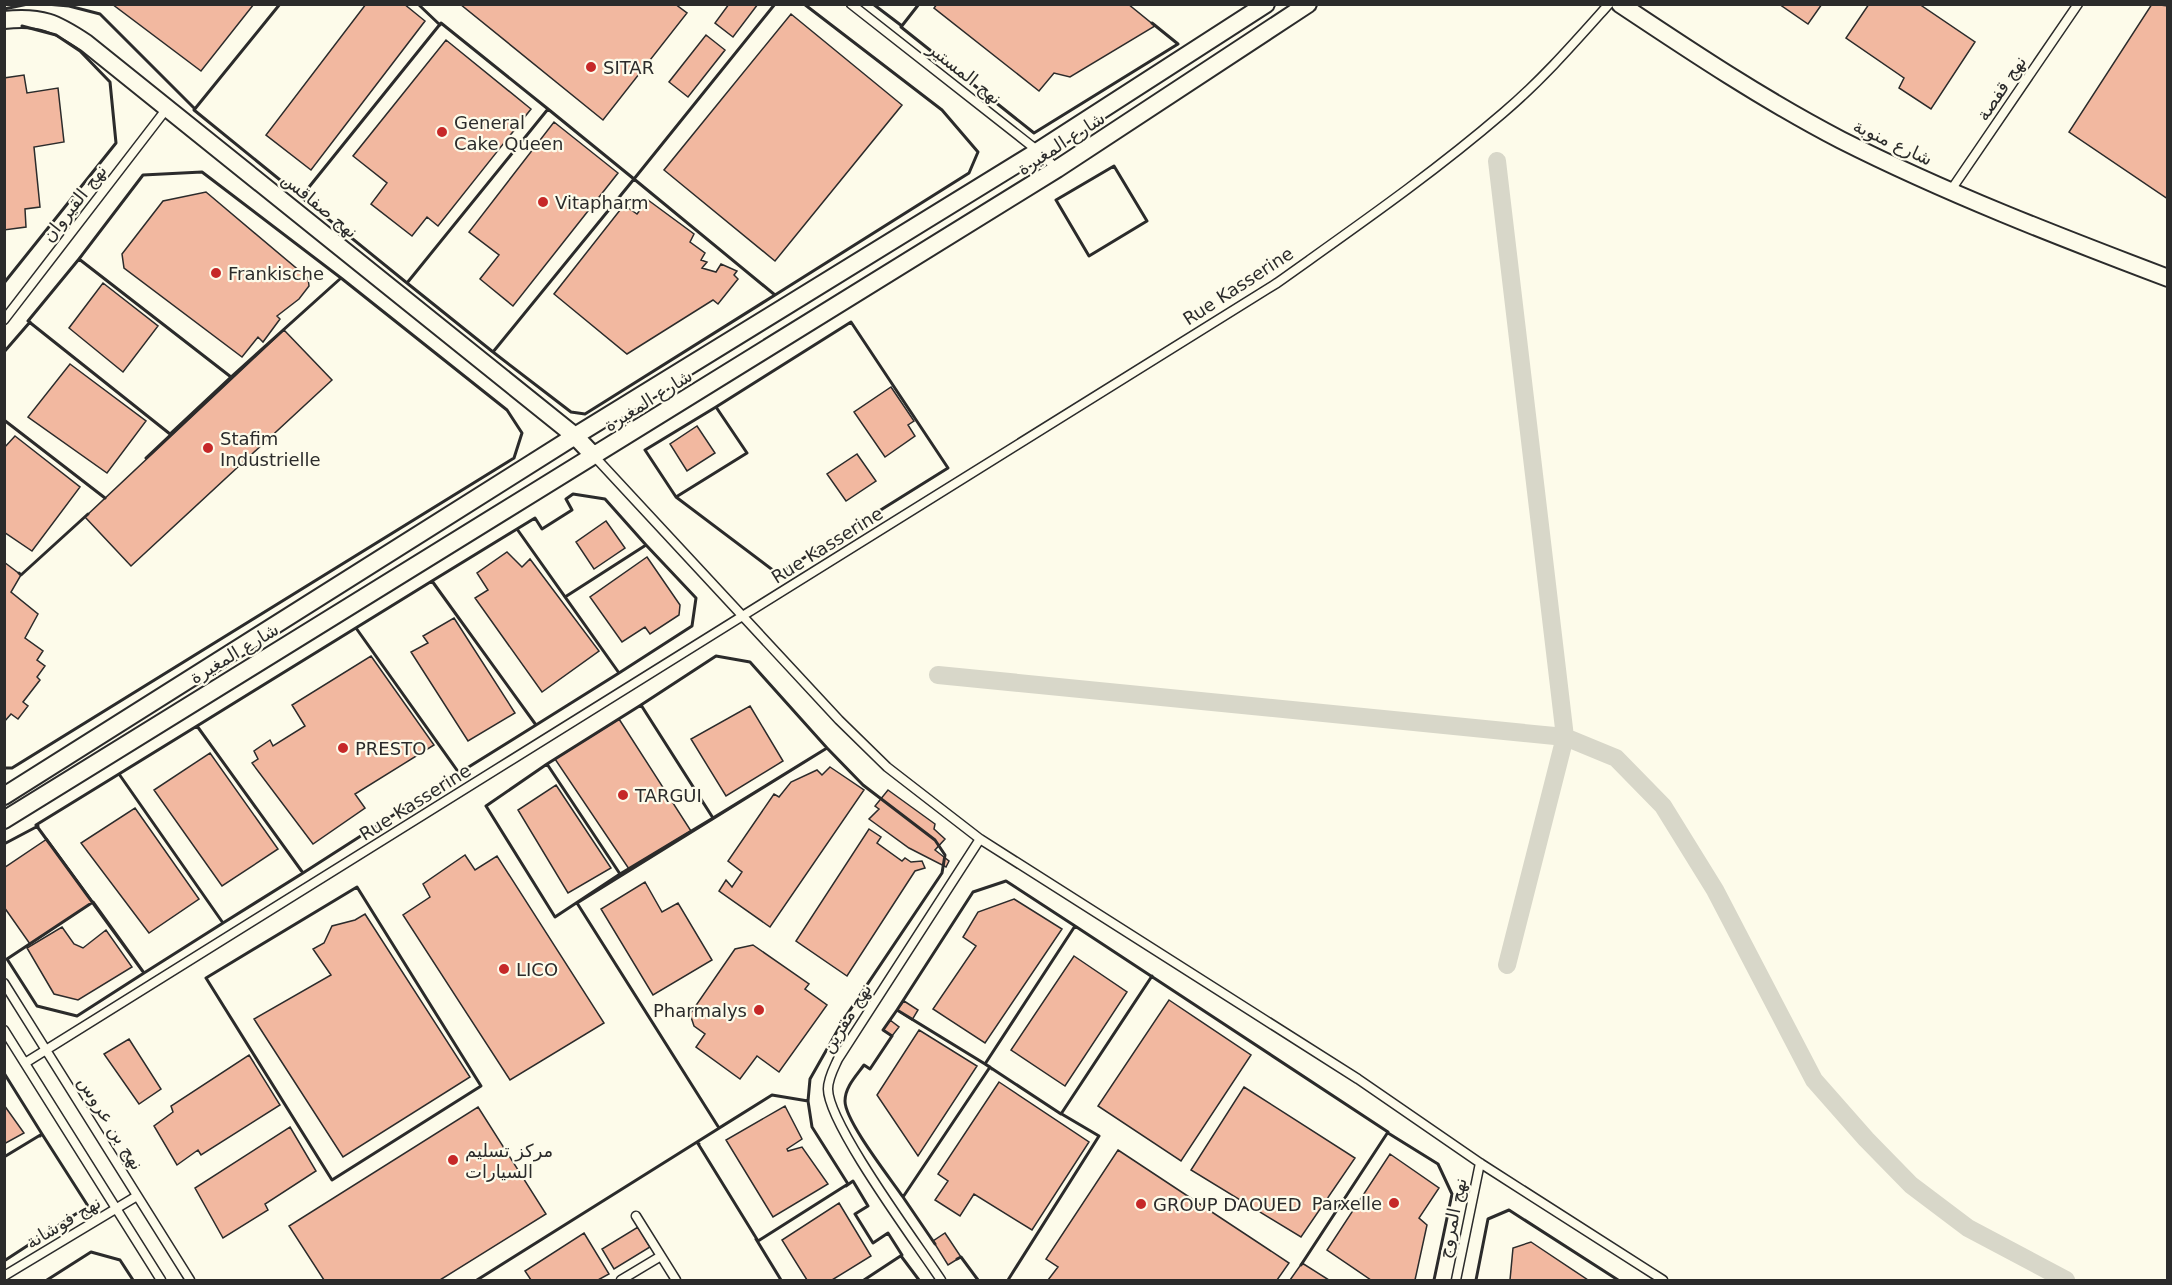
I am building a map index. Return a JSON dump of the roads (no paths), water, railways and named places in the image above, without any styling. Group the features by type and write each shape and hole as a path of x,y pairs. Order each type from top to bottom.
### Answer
{"street":[{"name":"شارع المغيرة","path":"4,796 575,436 1038,151 1266,4"},
{"name":"شارع المغيرة","path":"4,820 1057,169 1308,4"},
{"name":"شارع منوبة","path":"1620,4 1768,100 1841,140 2047,232 2168,278"},
{"name":"نهج صفاقس","path":"4,20 33,18 56,23 169,107 575,436 594,456"}],"lane":[{"name":"نهج المستير","path":"851,4 1038,151 1057,169"},
{"name":"Rue Kasserine","path":"25,1063 1277,283 1392,203 1505,112 1561,57 1609,4"},
{"name":"نهج قفصة","path":"1951,190 2078,4"},
{"name":"نهج القيروان","path":"4,320 169,107"},
{"path":"594,456 745,616 839,720 887,767 980,839 1358,1079 1480,1163 1663,1281"},
{"name":"نهج مقرين","path":"941,1281 841,1129 828,1091 830,1078 838,1059 980,839"},
{"name":"نهج بن عروس","path":"4,983 190,1281"},
{"path":"4,1030 162,1281"},
{"name":"نهج المروج","path":"1456,1281 1480,1163"},
{"name":"نهج فوشانة","path":"4,1276 137,1196"},
{"path":"636,1216 676,1281"},
{"path":"621,1281 661,1256"}],"waterway":[{"path":"1497,161 1565,737 1507,965"},
{"path":"938,675 1565,737 1616,758 1663,806 1715,890 1814,1080 1866,1139 1911,1185 1968,1228 2066,1280"}],"place":[{"name":"SITAR","path":"591,67"},
{"name":"General Cake Queen","path":"442,132"},
{"name":"Vitapharm","path":"543,202"},
{"name":"Frankische","path":"216,273"},
{"name":"Stafim Industrielle","path":"208,448"},
{"name":"PRESTO","path":"343,748"},
{"name":"TARGUI","path":"623,795"},
{"name":"LICO","path":"504,969"},
{"name":"Pharmalys","path":"759,1010"},
{"name":"مركز تسليم السيارات","path":"453,1160"},
{"name":"Parxelle","path":"1394,1203"},
{"name":"GROUP DAOUED","path":"1141,1204"}]}
